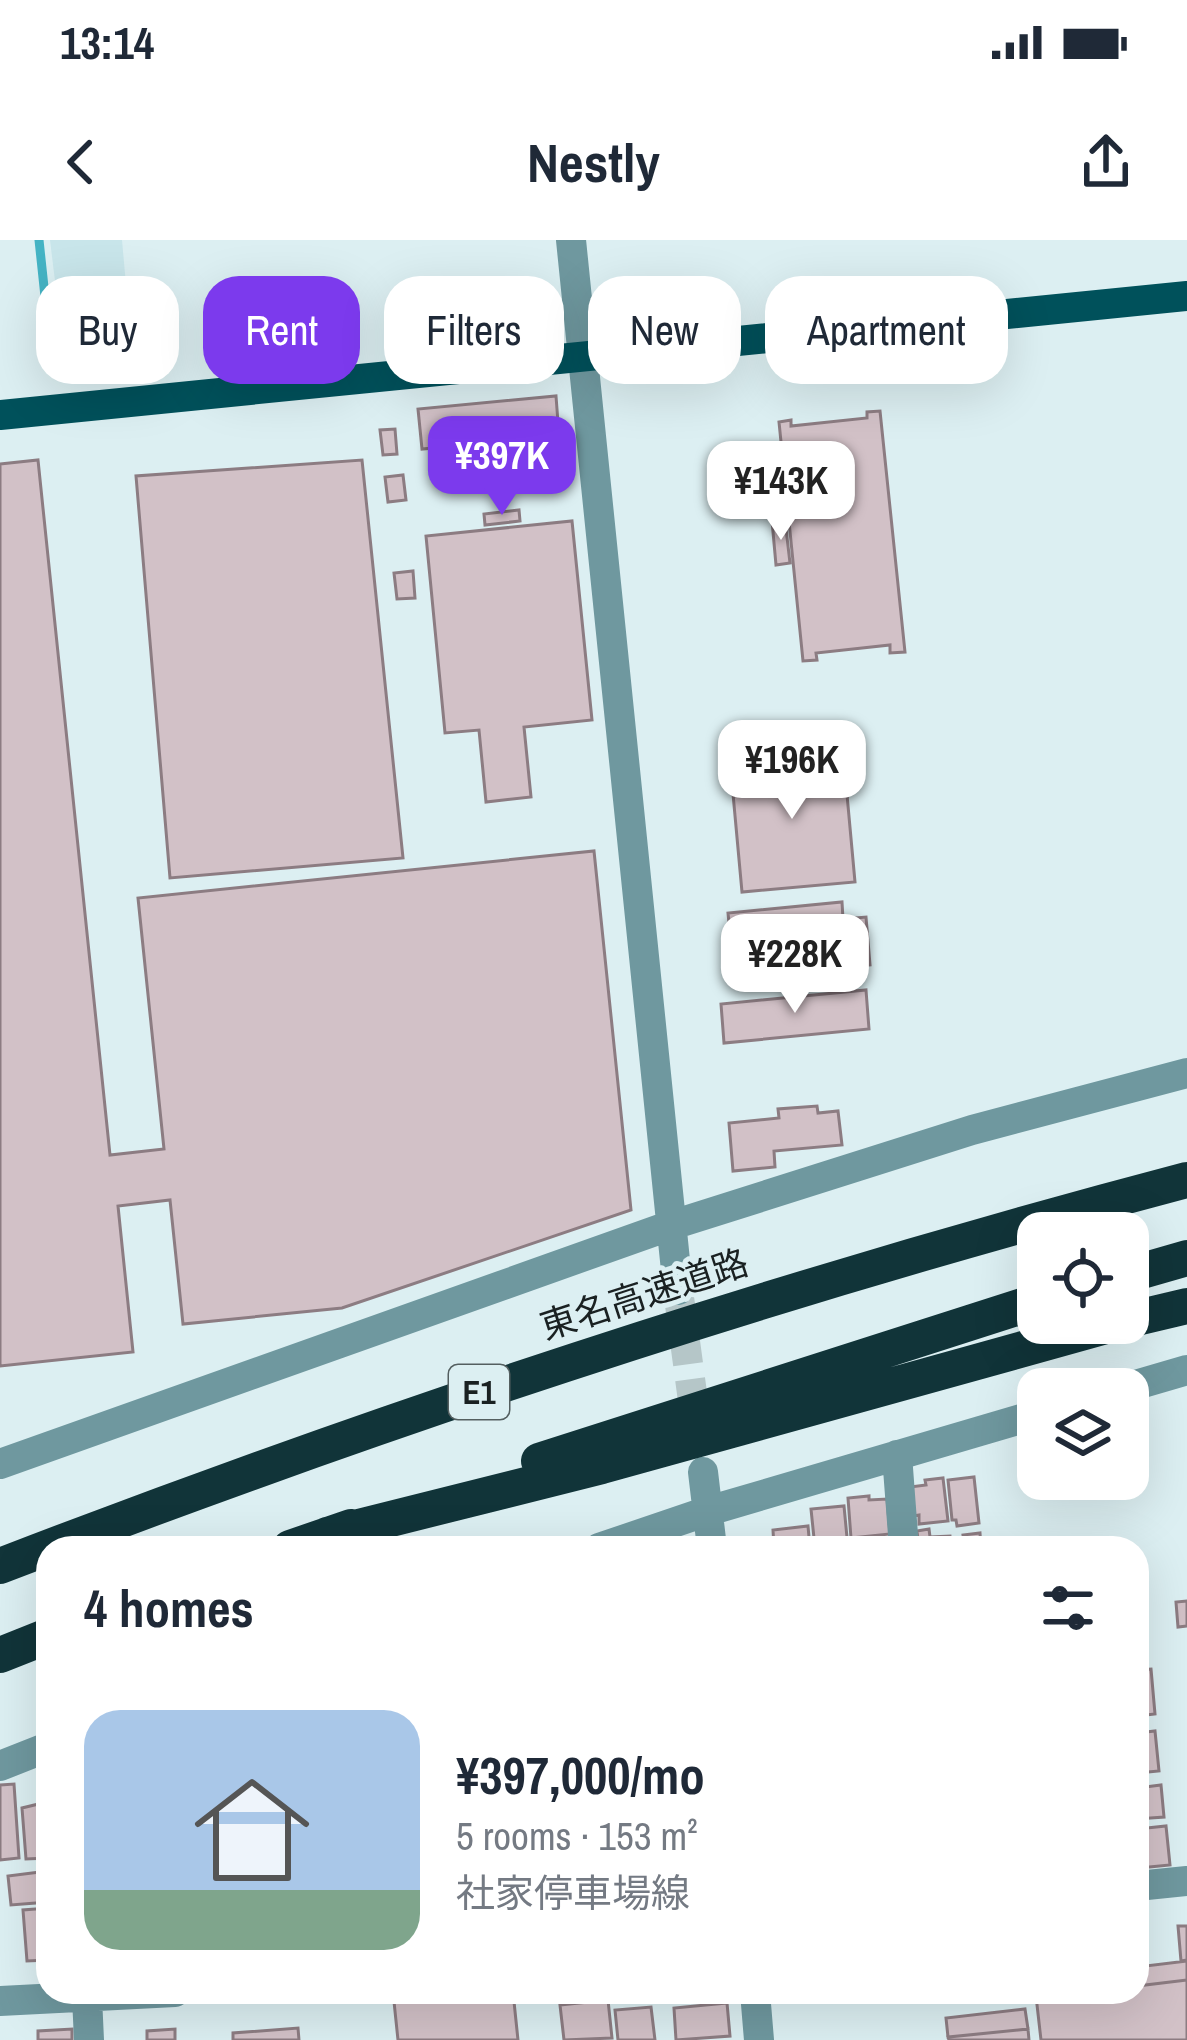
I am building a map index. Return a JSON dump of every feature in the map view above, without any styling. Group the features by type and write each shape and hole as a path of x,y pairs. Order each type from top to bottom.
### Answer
{"highway":[{"path":"964,1238 1187,1162"},
{"name":"東名高速道路","path":"83,1536 490,1388 731,1309 964,1238 1187,1180"},
{"path":"1149,1269 1187,1258"},
{"path":"1149,1315 1187,1306"},
{"name":"E1","path":"323,1536 628,1430 1017,1308"},
{"path":"328,1534 602,1466 1041,1344"},
{"name":"東名高速道路","path":"0,1566 36,1553"},
{"path":"0,1654 36,1640"}],"main road":[{"path":"0,416 1187,296"}],"street":[{"path":"571,240 678,1290"},
{"path":"0,1465 669,1226 972,1130 1187,1073"},
{"path":"1149,1381 1187,1370"},
{"path":"634,1536 1017,1420"},
{"path":"897,1455 903,1536"},
{"path":"703,1472 711,1536"},
{"path":"0,1766 36,1752"},
{"path":"1149,1885 1187,1881"},
{"path":"0,2001 36,1999"},
{"path":"87,2004 89,2040"},
{"path":"756,2004 759,2040"}],"shaded area":[{"path":"50,240 122,240 125,276 54,276"}],"building":[{"path":"556,396 559,436 422,449 418,409"},
{"path":"880,411 905,652 890,653 890,645 816,653 817,660 803,661 779,422 791,420 791,426 867,418 867,412"},
{"path":"395,429 397,454 383,455 380,430"},
{"path":"38,460 110,1155 164,1149 138,898 594,851 631,1210 342,1308 183,1324 170,1200 118,1206 133,1352 0,1366 0,464"},
{"path":"362,460 403,858 170,878 136,476"},
{"path":"403,475 406,500 388,502 385,477"},
{"path":"519,510 520,521 485,525 484,514"},
{"path":"785,520 790,563 776,565 772,521"},
{"path":"572,521 592,720 524,727 531,797 486,802 479,730 445,733 426,536"},
{"path":"413,571 415,598 397,599 394,573"},
{"path":"843,751 855,882 742,892 730,761"},
{"path":"842,902 843,919 866,917 870,965 847,967 849,980 752,989 750,974 734,975 728,913"},
{"path":"866,990 869,1029 724,1043 721,1004"},
{"path":"817,1106 818,1113 838,1111 842,1145 774,1151 775,1167 733,1171 729,1123 779,1118 778,1109"},
{"path":"974,1477 979,1523 957,1526 952,1520 948,1480"},
{"path":"943,1478 948,1521 919,1524 919,1515 913,1516 910,1487"},
{"path":"848,1498 887,1499 890,1534 851,1536"},
{"path":"844,1506 847,1536 814,1536 811,1509"},
{"path":"808,1526 809,1536 773,1536 773,1530"},
{"path":"1187,1601 1187,1626 1178,1627 1176,1602"},
{"path":"1149,1669 1155,1714 1149,1715"},
{"path":"1155,1731 1159,1771 1149,1772 1149,1732"},
{"path":"14,1784 19,1858 0,1860 0,1785"},
{"path":"1161,1785 1164,1817 1149,1818 1149,1786"},
{"path":"36,1805 36,1859 26,1859 22,1808"},
{"path":"1166,1826 1170,1865 1149,1867 1149,1828"},
{"path":"36,1872 36,1903 11,1905 8,1876"},
{"path":"36,1909 36,1961 27,1961 23,1910"},
{"path":"1178,1926 1187,1926 1187,1960 1181,1961"},
{"path":"1187,1961 1187,1980 1149,1985 1149,1966"},
{"path":"1187,1980 1187,2040 1041,2040 1037,2004 1149,2004 1149,1985"},
{"path":"394,2004 514,2004 518,2040 398,2040"},
{"path":"608,2004 612,2038 564,2040 560,2005"},
{"path":"727,2004 730,2036 676,2040 674,2008"},
{"path":"651,2007 655,2040 618,2040 615,2010"},
{"path":"1025,2009 1028,2029 948,2037 946,2018"},
{"path":"298,2028 299,2040 233,2040 233,2033"},
{"path":"72,2029 72,2040 38,2040 38,2031"},
{"path":"175,2029 175,2040 147,2040 147,2031"},
{"path":"1028,2029 1029,2040 948,2037"}],"waterway":[{"path":"39,240 43,276"}],"tunnel":[{"path":"678,1290 697,1430"}]}
